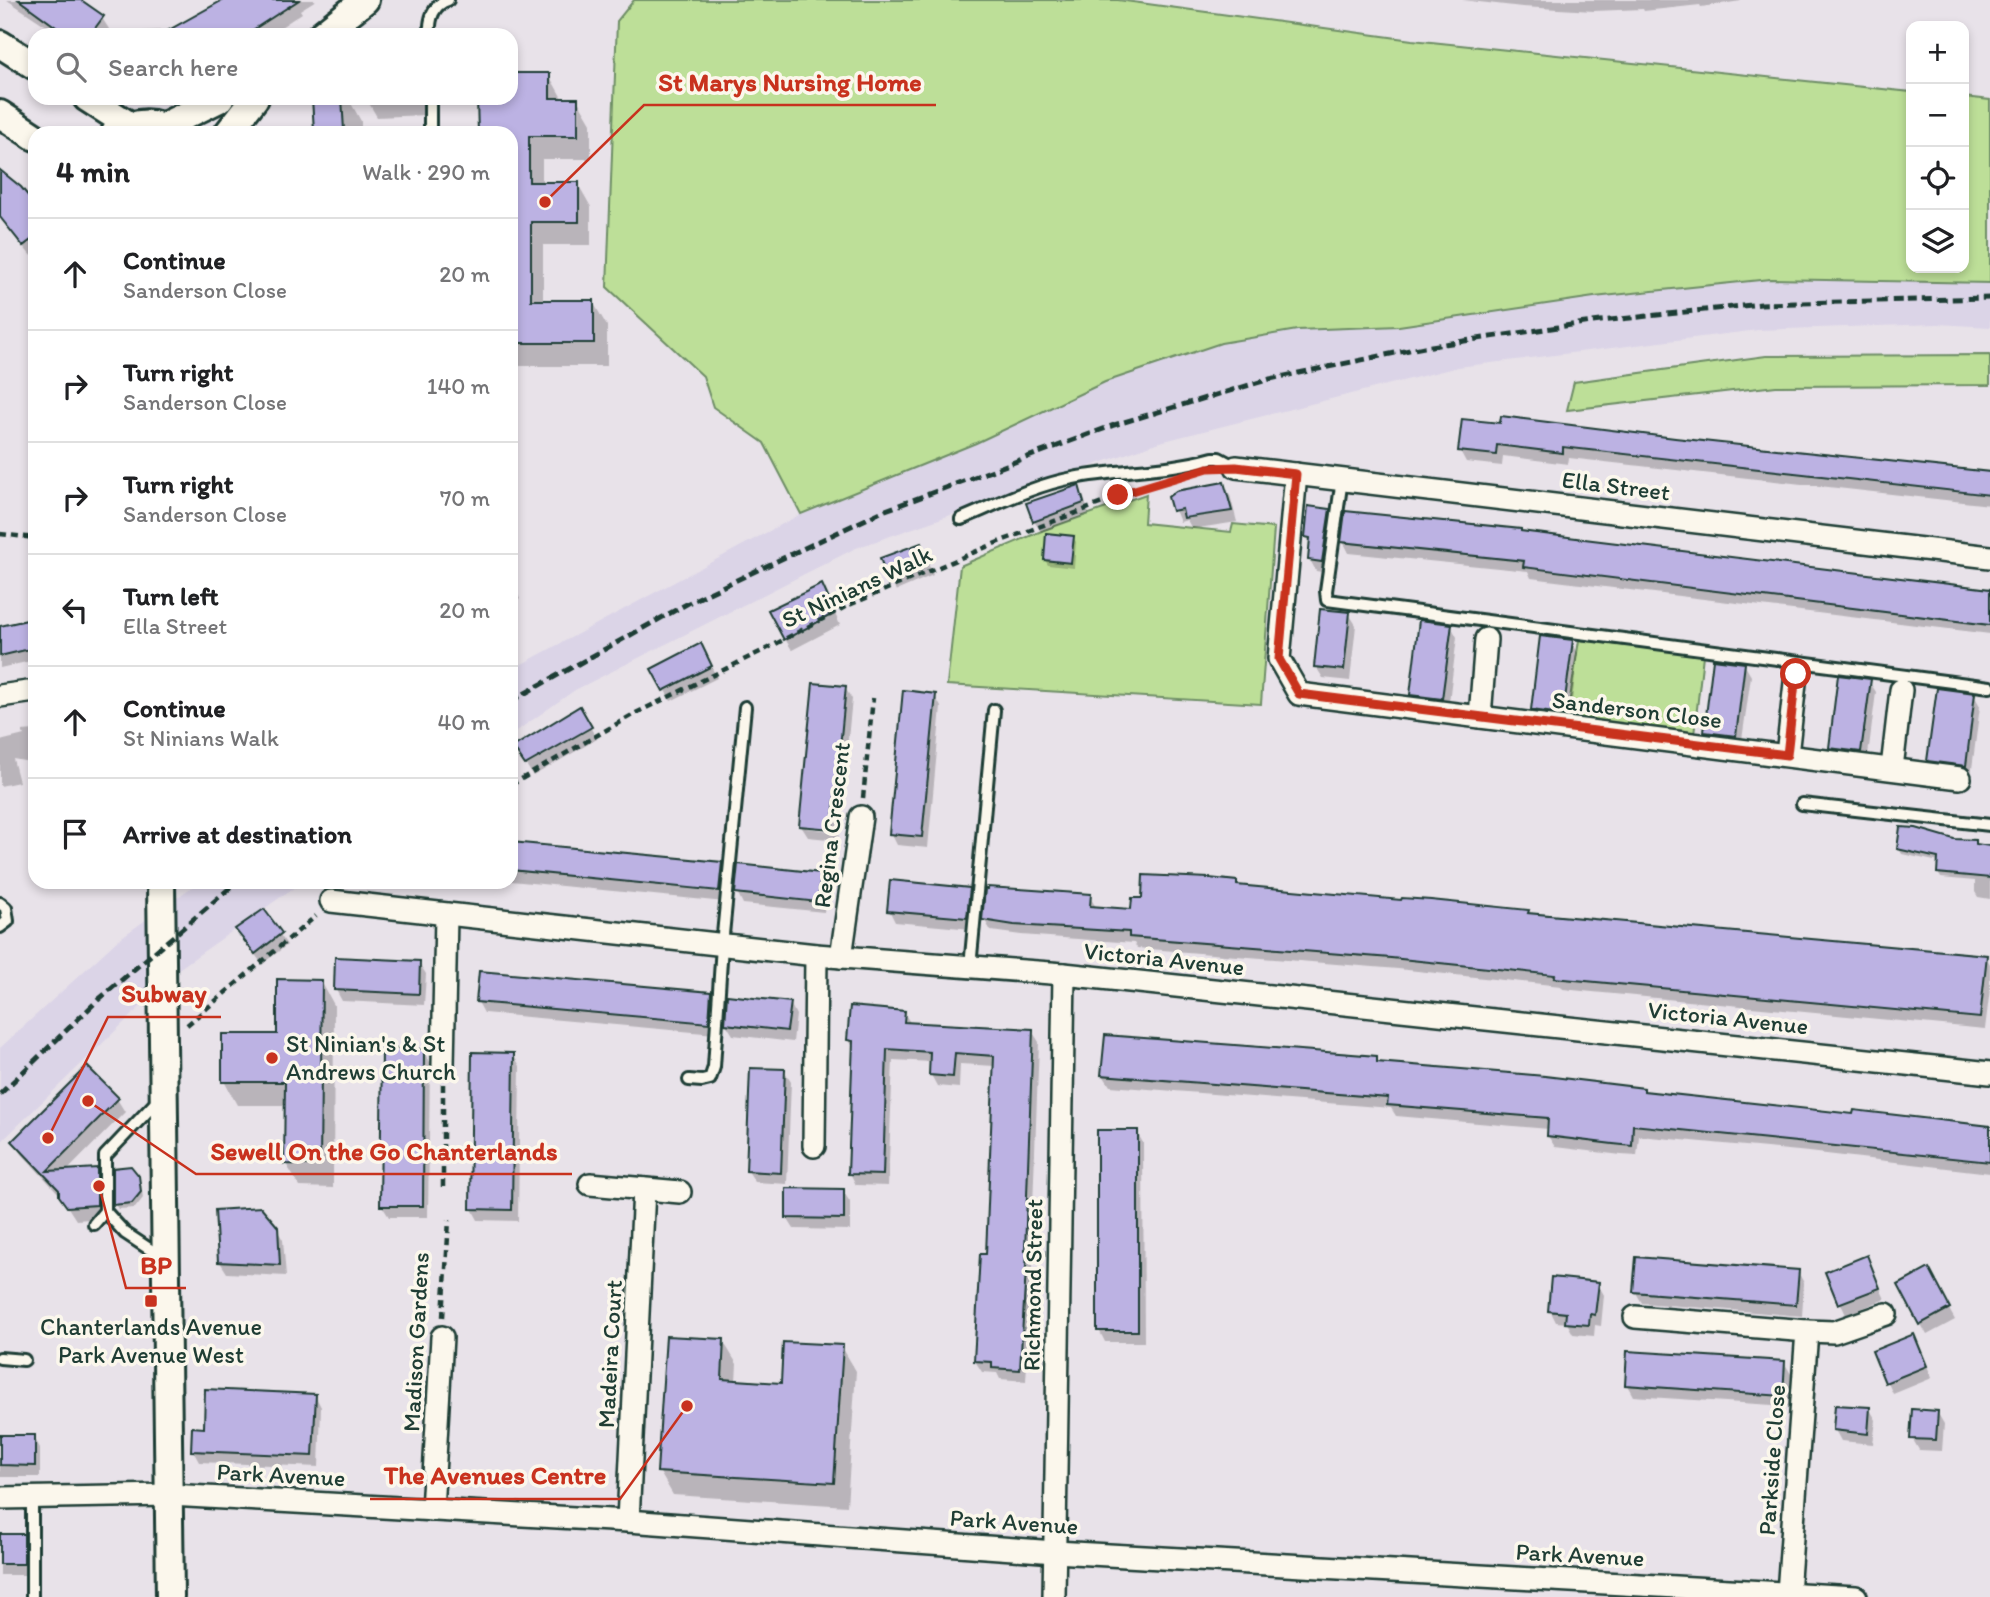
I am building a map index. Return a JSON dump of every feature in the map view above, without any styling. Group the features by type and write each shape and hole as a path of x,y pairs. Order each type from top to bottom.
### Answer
{"street":[{"path":"330,28 365,0"},
{"path":"0,44 28,62"},
{"path":"95,105 119,126"},
{"path":"175,126 209,105"},
{"path":"233,126 250,105"},
{"path":"0,114 28,132"},
{"path":"136,126 151,123 158,126"},
{"name":"Ella Street","path":"1236,467 1990,557"},
{"name":"Sanderson Close","path":"1296,474 1279,659 1299,694 1960,778"},
{"path":"1480,717 1486,639"},
{"path":"1787,755 1796,674"},
{"path":"1892,768 1901,690"},
{"path":"0,696 28,692"},
{"name":"Regina Crescent","path":"841,957 861,817"},
{"path":"161,889 170,1597"},
{"name":"Victoria Avenue","path":"331,901 816,955 1064,974 1990,1073"},
{"path":"443,1066 446,915"},
{"path":"814,1146 816,955"},
{"name":"Richmond Street","path":"1055,1597 1064,974"},
{"path":"590,1184 680,1192"},
{"name":"Madeira Court","path":"628,1521 644,1189"},
{"path":"1635,1317 1834,1332 1886,1314"},
{"name":"Parkside Close","path":"1788,1593 1807,1331"},
{"name":"Madison Gardens","path":"432,1510 442,1337"},
{"name":"Park Avenue","path":"0,1498 170,1496 628,1521 1055,1552 1856,1597"}],"lane":[{"path":"429,28 429,18 442,2 448,0"},
{"path":"430,105 430,126"},
{"path":"961,519 1075,477 1174,467 1213,458 1228,461 1236,467"},
{"path":"1342,479 1327,600 1986,687"},
{"path":"689,1080 710,1079 714,1067 722,945 745,707"},
{"path":"970,967 994,710"},
{"path":"1802,804 1990,825"},
{"path":"0,903 6,908 8,921 0,927"},
{"path":"1990,1058 1990,1073"},
{"path":"94,1224 105,1212 105,1156 163,1094"},
{"path":"105,1212 125,1233 166,1259"},
{"path":"0,1359 24,1360"},
{"path":"32,1498 32,1597"}],"path":[{"name":"St Ninians Walk","path":"518,781 634,714 847,606 996,543 1144,488"},
{"path":"0,534 28,537"},
{"name":"Regina Crescent","path":"861,817 873,698"},
{"path":"163,1047 331,901"},
{"path":"443,1066 443,1192"},
{"name":"Madison Gardens","path":"442,1337 449,1220"}],"shaded area":[{"path":"1770,279 1990,283 1990,327 1938,324 1758,330 1458,367 1160,442 856,548 575,690 518,730 518,666 801,514 1105,382 1221,343 1297,330 1399,326 1594,297"},
{"path":"189,889 292,889 180,968 0,1143 0,1048 119,939"}],"green space":[{"path":"634,0 1118,0 1412,40 1906,91 1906,273 1969,273 1969,98 1990,100 1990,283 1770,279 1594,297 1399,326 1297,330 1221,343 1105,382 976,443 801,514 764,443 713,407 703,376 607,287 617,21"},
{"path":"1990,355 1990,385 1776,386 1567,410 1574,382 1766,356"},
{"path":"1146,494 1144,523 1231,532 1233,524 1274,528 1261,704 947,685 960,566 1044,530"},
{"path":"1579,640 1703,655 1694,735 1567,718"}],"building":[{"path":"19,0 81,0 104,16 95,28 57,28"},
{"path":"223,0 299,0 256,28 173,28"},
{"path":"518,73 550,73 550,98 578,98 578,136 529,136 529,182 579,182 579,222 531,222 531,300 594,300 594,343 518,343 518,126 478,126 477,105 518,105"},
{"path":"312,105 342,105 344,126 314,126"},
{"path":"0,170 28,196 28,242 23,246 0,217"},
{"path":"1501,416 1990,472 1990,495 1563,447 1563,453 1497,445 1496,455 1458,451 1462,419 1500,423"},
{"path":"1224,482 1232,511 1184,518 1182,509 1172,511 1168,497 1176,491"},
{"path":"1079,485 1084,503 1033,522 1026,503"},
{"path":"1308,506 1330,509 1322,562 1308,560 1310,538 1305,537"},
{"path":"1345,511 1521,529 1990,589 1990,625 1523,567 1524,561 1341,542"},
{"path":"1046,533 1074,536 1071,563 1044,560"},
{"path":"921,543 928,563 888,580 880,558"},
{"path":"822,584 835,613 784,640 768,610"},
{"path":"1320,609 1350,612 1344,670 1314,667"},
{"path":"27,620 28,649 0,656 0,626"},
{"path":"1419,620 1452,624 1442,699 1410,695"},
{"path":"1540,636 1573,640 1563,714 1531,710"},
{"path":"701,643 712,666 663,691 651,669"},
{"path":"1713,659 1745,663 1736,736 1704,732"},
{"path":"1838,675 1871,679 1861,752 1829,748"},
{"path":"813,683 846,686 832,829 799,826"},
{"path":"1937,688 1975,693 1966,766 1927,761"},
{"path":"903,690 936,694 922,837 889,834"},
{"path":"580,706 592,727 525,765 518,754 518,744"},
{"path":"1900,827 1916,828 1954,839 1976,840 1976,844 1990,846 1990,878 1937,873 1938,858 1897,849"},
{"path":"518,843 722,862 719,891 518,871"},
{"path":"738,864 821,873 818,902 735,893"},
{"path":"1143,875 1209,878 1237,881 1237,885 1401,900 1431,900 1529,910 1528,913 1987,955 1980,1018 1554,978 1555,975 1391,958 1129,937 1129,932 1014,925 982,920 985,889 988,887 1091,894 1090,906 1131,909 1132,898 1142,898"},
{"path":"890,880 970,888 967,918 887,911"},
{"path":"264,909 282,933 255,954 235,929"},
{"path":"335,957 420,961 419,994 334,990"},
{"path":"479,971 711,992 709,1023 476,1002"},
{"name":"St Ninian's & St Andrews Church","path":"277,979 322,980 320,1165 284,1164 285,1082 222,1082 222,1034 277,1034"},
{"path":"727,995 791,1002 787,1031 725,1024"},
{"path":"850,1006 905,1011 904,1022 1033,1029 1027,1251 1020,1370 992,1368 992,1362 974,1361 980,1254 986,1254 994,1056 955,1053 953,1077 929,1075 930,1052 887,1049 883,1175 848,1174 853,1041 847,1040"},
{"path":"1105,1035 1377,1056 1377,1062 1545,1076 1644,1088 1644,1091 1853,1114 1854,1110 1990,1126 1990,1162 1633,1125 1632,1146 1547,1136 1548,1118 1387,1105 1388,1098 1101,1075"},
{"path":"382,1049 424,1049 423,1206 380,1206"},
{"path":"472,1052 514,1053 512,1210 470,1209"},
{"path":"87,1066 119,1098 47,1171 97,1168 97,1205 67,1207 59,1196 59,1190 12,1141"},
{"path":"750,1068 785,1069 781,1173 746,1171"},
{"path":"1097,1130 1138,1130 1138,1331 1097,1331"},
{"path":"131,1166 139,1176 141,1192 132,1203 113,1205 113,1168"},
{"path":"786,1188 844,1189 844,1219 786,1218"},
{"path":"261,1207 278,1227 280,1265 218,1262 215,1210"},
{"path":"1867,1255 1880,1288 1838,1304 1825,1272"},
{"path":"1636,1257 1799,1270 1796,1305 1633,1292"},
{"path":"1929,1268 1950,1308 1919,1325 1898,1285"},
{"path":"1551,1277 1599,1282 1595,1315 1590,1314 1589,1325 1565,1323 1566,1313 1548,1311"},
{"path":"1914,1334 1927,1366 1885,1383 1872,1351"},
{"path":"666,1336 724,1339 722,1379 781,1383 783,1342 843,1345 834,1483 657,1472"},
{"path":"1627,1351 1785,1361 1783,1396 1625,1385"},
{"path":"205,1389 316,1394 313,1456 191,1451 192,1427 204,1428"},
{"path":"1835,1405 1870,1407 1868,1434 1833,1430"},
{"path":"1912,1409 1938,1411 1936,1440 1910,1439"},
{"path":"0,1435 35,1435 35,1466 0,1465"},
{"path":"0,1534 24,1534 24,1564 0,1564"}],"railway":[{"path":"518,697 692,601 883,511 1114,425 1270,379 1424,347 1592,322 1761,304 1990,298"},
{"path":"0,1094 98,1000 229,889"}],"place":[{"name":"St Marys Nursing Home","path":"545,202"},
{"name":"St Ninian's & St Andrews Church","path":"272,1058"},
{"name":"Sewell On the Go Chanterlands","path":"88,1101"},
{"name":"Subway","path":"48,1138"},
{"name":"BP","path":"99,1186"},
{"name":"Chanterlands Avenue Park Avenue West","path":"151,1301"},
{"name":"The Avenues Centre","path":"687,1406"}],"route":[{"path":"1118,495 1208,468 1236,467 1296,474 1279,659 1299,694 1787,755 1796,674"}]}
